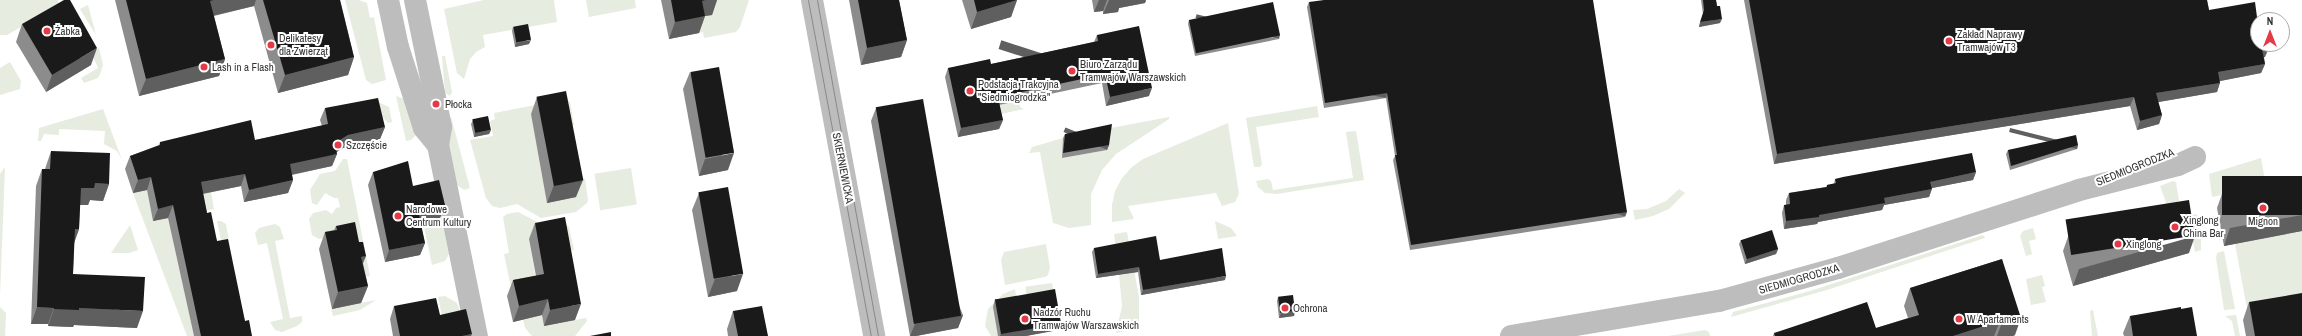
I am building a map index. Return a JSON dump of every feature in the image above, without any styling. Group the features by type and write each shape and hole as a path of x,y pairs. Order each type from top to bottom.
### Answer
{"street":[{"path":"388,0 398,47 424,128 438,145"},
{"path":"415,0 441,127 438,145 477,336"},
{"name":"SKIERNIEWICKA","path":"812,0 874,336"},
{"name":"SIEDMIOGRODZKA","path":"1511,336 1718,301 1838,268 2079,190 2170,152 2194,152"}],"shaded area":[{"path":"0,0 58,0 59,5 7,35 0,35"},
{"path":"345,0 359,0 367,3 370,18 374,17 386,80 372,84 366,80"},
{"path":"484,0 554,0 557,22 483,35 485,47 476,52 470,59 464,79 457,73 444,9"},
{"path":"586,0 635,0 636,8 589,17"},
{"path":"710,0 749,0 740,27 736,32 704,38 703,32 699,33 696,18"},
{"path":"88,5 96,35 80,9"},
{"path":"99,48 103,65 101,72 98,78 84,83 81,78 98,68 91,52"},
{"path":"442,56 445,56 452,92 450,96 445,93"},
{"path":"10,62 21,81 20,89 0,95 0,68"},
{"path":"396,96 404,99 417,134 411,140 406,141"},
{"path":"567,99 570,102 574,125 563,127 573,181 585,179 588,200 587,203 576,212 541,218 517,204 500,208 492,206 486,198 470,140 493,136 490,121 495,119 494,113"},
{"path":"376,101 389,107 392,122 388,123 373,107"},
{"path":"1020,101 1020,107 1024,109 1001,114 999,105"},
{"path":"1317,106 1319,117 1256,127 1262,164 1260,167 1254,167 1246,118"},
{"path":"103,109 122,160 117,151 104,144 105,131 59,129 59,135 44,134 41,141 38,141 39,128"},
{"path":"451,117 470,188 464,190 456,184 449,150 448,121"},
{"path":"1169,117 1169,119 1116,154 1102,170 1091,194 1091,225 1069,228 1053,223 1040,152 1029,153 1032,147 1063,138 1062,158 1107,150 1111,128"},
{"path":"1228,123 1239,194 1235,202 1222,206 1216,193 1128,206 1134,219 1112,222 1112,205 1115,191 1122,178 1132,167 1143,159"},
{"path":"1356,131 1364,180 1277,194 1265,193 1258,187 1256,181 1268,179 1271,181 1273,190 1353,178 1346,132"},
{"path":"2261,158 2266,186 2212,197 2209,174"},
{"path":"343,159 347,159 370,276 356,279 341,235 319,239 312,235 309,219 313,213 326,210 332,214 336,208 340,207 338,198 334,198 325,193 317,205 312,203 310,190 320,174 335,171"},
{"path":"5,167 0,297 0,174"},
{"path":"631,168 637,205 600,210 594,174"},
{"path":"2173,181 2176,182 2179,201 2167,205 2160,186"},
{"path":"1679,189 1685,193 1669,209 1653,216 1635,220 1633,210 1647,209 1666,201"},
{"path":"147,190 153,221 168,218 194,336 187,336 133,193"},
{"path":"211,192 214,209 199,212 183,198"},
{"path":"426,194 432,221 442,219 449,254 445,261 432,265 419,203"},
{"path":"518,212 543,225 563,222 569,227 574,250 562,252 529,239 544,326 586,318 587,321 575,336 532,336 525,328 517,291 512,292 504,254 509,253 503,217 507,214"},
{"path":"2197,214 2201,239 2201,250 2195,252 2188,216"},
{"path":"217,221 221,221 226,224 232,258 225,260"},
{"path":"1215,221 1231,228 1237,236 1218,239"},
{"path":"275,224 280,227 284,239 275,241 290,318 302,316 302,322 297,326 282,332 275,330 270,322 283,319 267,243 258,245 255,233 259,228"},
{"path":"130,225 138,250 129,253 111,253"},
{"path":"2033,228 2036,239 2029,241 2032,254 2026,256 2020,236 2023,231"},
{"path":"2302,231 2302,309 2249,319 2235,244"},
{"path":"1127,232 1139,297 1139,325 1136,329 1116,333 1122,306 1119,274 1125,273 1116,249 1114,234"},
{"path":"1983,235 1985,238 1827,290 1731,317 1733,312 1810,291"},
{"path":"1046,244 1050,268 1048,275 1045,277 1005,285 1001,260 1004,252"},
{"path":"2224,251 2235,309 2224,310 2216,258 2217,253"},
{"path":"2042,275 2045,286 2042,287 2046,302 2031,305 2026,279"},
{"path":"1052,283 1054,297 1027,301 1025,287"},
{"path":"1015,289 1017,303 998,336 991,336 985,326 988,309 1003,294"},
{"path":"445,296 457,303 463,320 446,336 438,297"},
{"path":"376,300 360,310 333,316 331,309"},
{"path":"0,307 6,313 5,336 0,336"},
{"path":"2093,310 2098,336 2092,336 2090,311"},
{"path":"2236,315 2240,336 2235,336 2232,321 2225,316"},
{"path":"1705,330 1709,332 1710,336 1668,336"}],"building":[{"path":"64,0 70,0 97,48 52,75 22,24"},
{"path":"126,0 214,0 210,1 225,59 146,79"},
{"path":"263,0 340,0 354,57 285,75"},
{"path":"671,0 706,0 702,1 705,16 675,22"},
{"path":"858,0 899,0 907,40 867,48"},
{"path":"974,0 1017,0 977,12"},
{"path":"1324,0 1593,0 1627,212 1411,245 1395,155 1397,155 1387,93 1325,103 1309,2"},
{"path":"1703,0 1716,0 1717,6 1720,6 1722,19 1700,22 1704,10"},
{"path":"1749,0 2207,0 2209,10 2255,2 2256,12 2250,12 2250,52 2263,52 2265,64 2218,72 2220,83 2156,93 2162,115 2140,121 2134,97 1777,154"},
{"path":"1273,2 1280,35 1196,53 1189,20"},
{"path":"528,24 531,40 516,43 513,27"},
{"path":"1139,26 1152,88 1110,97 1105,74 998,97 1003,120 961,128 948,68 990,59 991,64 1098,41 1097,35"},
{"path":"719,67 734,153 706,158 690,72"},
{"path":"566,91 583,180 554,186 537,97"},
{"path":"378,98 385,127 348,135 335,143 337,154 290,164 293,180 249,190 245,174 201,182 207,213 211,212 217,241 228,239 245,321 249,320 252,336 201,336 173,205 158,209 151,177 138,180 130,156 160,145 160,142 251,120 255,140 328,124 325,108"},
{"path":"923,99 961,316 914,324 876,107"},
{"path":"488,116 491,130 475,133 472,119"},
{"path":"1112,124 1109,145 1063,153 1065,134"},
{"path":"2076,135 2078,145 2011,166 2008,150"},
{"path":"51,151 110,153 109,184 95,183 94,188 81,188 79,229 75,229 73,274 145,277 143,311 79,308 79,310 37,307 42,169 50,169"},
{"path":"1972,153 1976,172 1930,182 1932,189 1884,198 1885,203 1819,215 1819,217 1786,221 1784,205 1790,204 1789,193 1827,187 1827,185 1836,183 1835,179 1843,177"},
{"path":"408,161 413,186 439,180 445,205 418,210 425,243 389,250 373,172"},
{"path":"2222,176 2302,176 2302,215 2222,215"},
{"path":"728,187 743,274 714,279 698,192"},
{"path":"2189,200 2195,236 2071,255 2066,220"},
{"path":"565,217 581,304 550,310 548,299 519,306 513,280 544,274 535,223"},
{"path":"355,222 359,242 363,242 366,256 361,257 368,286 338,292 325,232 337,230 336,226"},
{"path":"1772,230 1778,249 1747,259 1741,240"},
{"path":"1156,236 1160,260 1222,248 1226,276 1143,290 1139,267 1098,274 1094,248"},
{"path":"2002,259 2021,318 2001,325 2000,321 1953,336 1775,336 1774,333 1867,302 1876,328 1919,315 1910,288"},
{"name":"Nadzór Ruchu Tramwajów Warszawskich","path":"1055,289 1061,323 1001,334 995,300"},
{"path":"2302,293 2302,336 2255,336 2249,302"},
{"name":"Ochrona","path":"1293,295 1295,311 1280,313 1278,297"},
{"path":"436,298 440,315 466,309 472,334 462,336 400,336 394,306"},
{"path":"762,306 768,336 738,336 733,311"},
{"path":"2181,307 2181,309 2192,307 2197,336 2133,336 2130,316"},
{"path":"611,332 611,336 590,336"}],"tram line":[{"path":"808,0 871,336"},
{"path":"817,0 878,336"}],"place":[{"name":"Żabka","path":"47,31"},
{"name":"Zakład Naprawy Tramwajów T3","path":"1949,41"},
{"name":"Delikatesy dla Zwierząt","path":"271,45"},
{"name":"Lash in a Flash","path":"204,67"},
{"name":"Biuro Zarządu Tramwajów Warszawskich","path":"1072,71"},
{"name":"Podstacja Trakcyjna \"Siedmiogrodzka\"","path":"970,91"},
{"name":"Płocka","path":"436,104"},
{"name":"Szczęście","path":"338,145"},
{"name":"Mignon","path":"2263,208"},
{"name":"Narodowe Centrum Kultury","path":"398,216"},
{"name":"Xinglong China Bar","path":"2175,227"},
{"name":"Xinglong","path":"2118,244"},
{"name":"Ochrona","path":"1285,308"},
{"name":"Nadzór Ruchu Tramwajów Warszawskich","path":"1025,319"},
{"name":"W Apartaments","path":"1959,319"}]}
